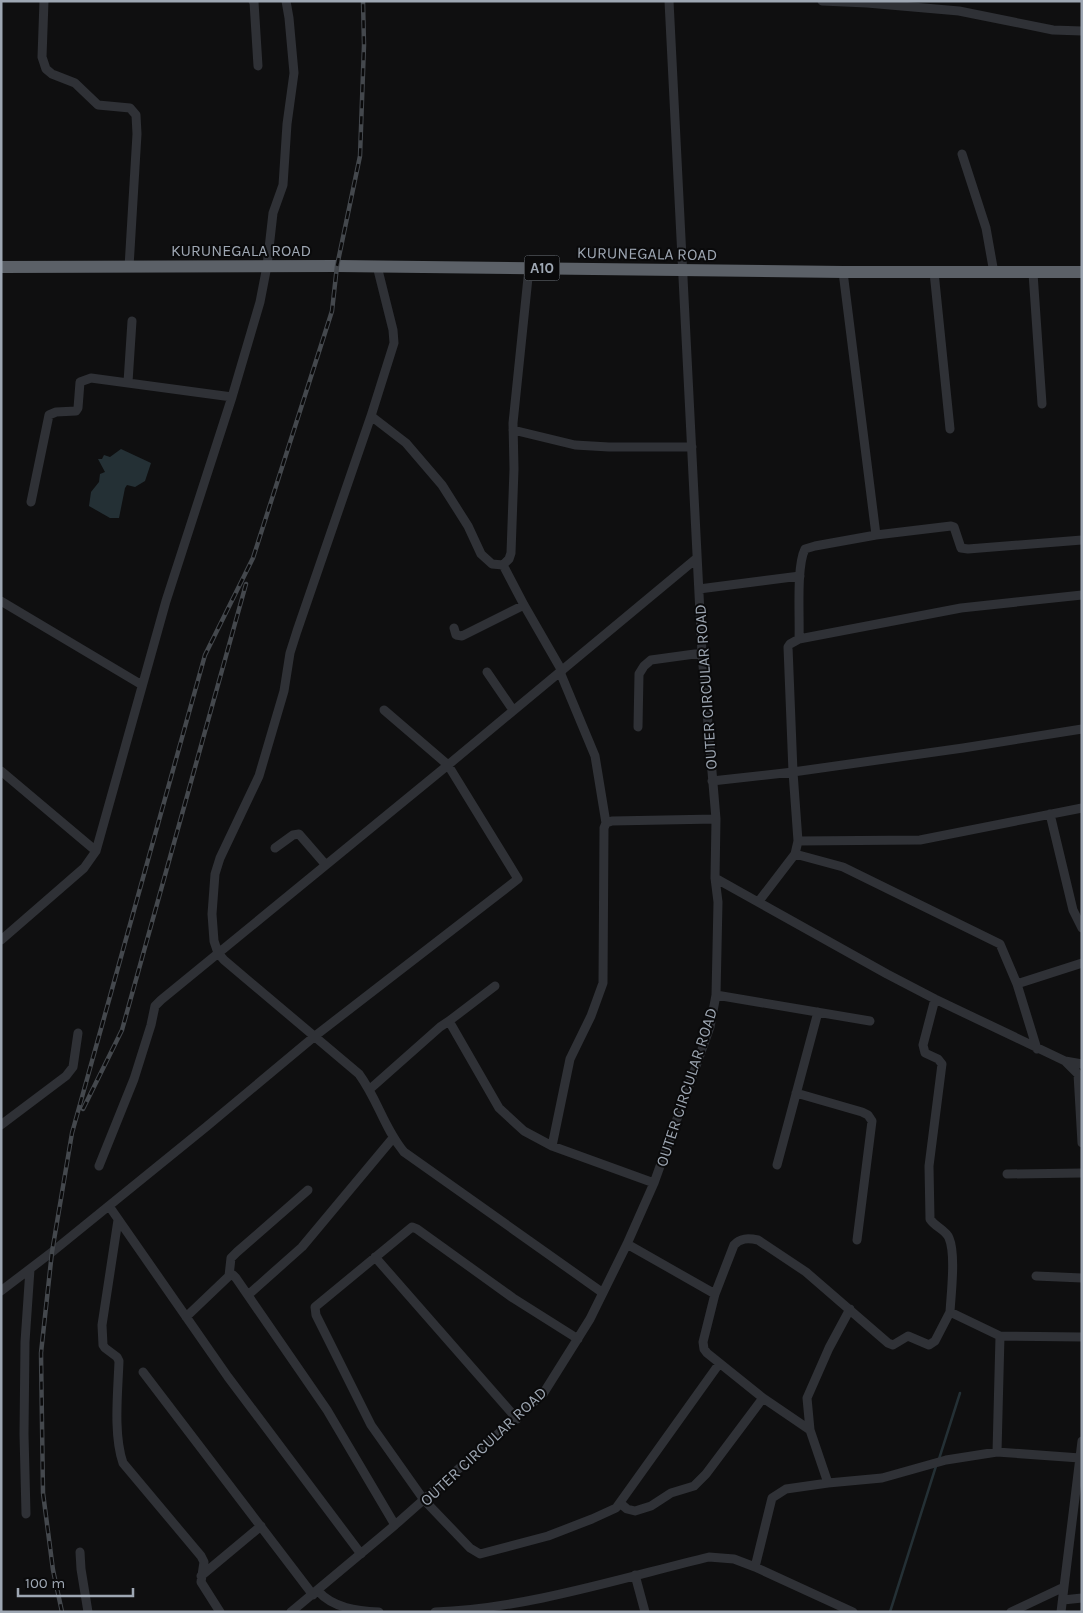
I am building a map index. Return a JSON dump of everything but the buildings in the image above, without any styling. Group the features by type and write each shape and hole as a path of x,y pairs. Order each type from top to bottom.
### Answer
{"highway":[{"name":"KURUNEGALA ROAD","path":"1,267 377,266 843,272 1082,272"}],"street":[{"path":"44,1 42,56 46,69 52,74 74,83 98,105 130,108 136,115 137,134 129,267"},
{"path":"253,1 258,66"},
{"path":"1,940 84,868 96,851 166,601 260,302 267,266 273,213 284,185 287,124 294,73 286,1"},
{"name":"OUTER CIRCULAR ROAD","path":"292,1612 318,1594 544,1394 590,1319 627,1244 654,1182 710,1026 716,995 718,902 715,878 716,819 702,653 670,1"},
{"path":"822,1 959,11 1053,30 1082,31"},
{"path":"962,154 986,228 994,273"},
{"path":"377,266 393,330 394,343 371,416 297,630 290,653 284,691 259,776 220,858 215,874 212,914 214,941 218,953 224,960 359,1074 370,1089 392,1138 404,1152 603,1293"},
{"path":"503,565 509,559 511,553 514,469 513,430 529,268"},
{"path":"843,272 876,535"},
{"path":"934,272 950,429"},
{"path":"1033,273 1042,404"},
{"path":"128,382 132,321"},
{"path":"31,502 49,414 76,411 78,408 80,382 82,380 91,378 232,396"},
{"path":"371,416 406,443 442,485 468,526 482,554 492,564 503,565"},
{"path":"513,430 575,445 692,447"},
{"path":"799,639 801,557 805,549 876,535 952,526 961,548 968,549 1082,540"},
{"path":"99,1166 134,1080 155,1006 697,558"},
{"path":"503,565 561,672 595,756 606,823 604,828 603,983 591,1016 570,1059 552,1146"},
{"path":"699,589 800,576"},
{"path":"759,901 795,854 798,841 793,772 788,647 790,644 799,639 961,608 1082,595"},
{"path":"1,601 142,685"},
{"path":"454,628 456,635 462,636 524,605"},
{"path":"638,727 640,674 644,666 651,660 702,653"},
{"path":"487,672 513,710"},
{"path":"1,1291 206,1128 315,1036 518,879 448,765 384,710"},
{"path":"712,781 793,772 1082,729"},
{"path":"1,771 96,851"},
{"path":"798,841 920,840 1082,808"},
{"path":"1050,814 1073,910 1082,928"},
{"path":"606,823 612,821 716,819"},
{"path":"274,848 293,835 299,834 325,864"},
{"path":"795,854 843,867 1000,944 1017,984 1037,1048"},
{"path":"715,878 935,999 1065,1061 1082,1064"},
{"path":"1017,984 1082,963"},
{"path":"370,1089 440,1027 495,986"},
{"path":"716,995 870,1021"},
{"path":"810,1430 763,1398 719,1364 704,1349 703,1342 715,1294 734,1246 738,1241 750,1238 758,1240 806,1272 888,1343 893,1345 908,1336 929,1345 935,1341 950,1312 952,1247 949,1236 932,1223 930,1219 929,1166 942,1064 938,1059 925,1053 923,1045 935,999"},
{"path":"777,1165 818,1012"},
{"path":"449,1021 499,1108 524,1131 552,1146 654,1182"},
{"path":"1,1125 66,1076 73,1067 78,1033"},
{"path":"1065,1061 1078,1074 1082,1143"},
{"path":"796,1094 862,1112 868,1115 872,1121 857,1240"},
{"path":"248,1295 302,1246 392,1138"},
{"path":"1007,1174 1082,1172"},
{"path":"186,1317 229,1276 231,1258 308,1190"},
{"path":"109,1206 228,1377 361,1554"},
{"path":"118,1220 102,1325 102,1343 105,1348 117,1357 118,1362 120,1455 123,1462 201,1556 204,1562 200,1577 201,1582 220,1612"},
{"path":"578,1339 513,1298 412,1227 316,1308 315,1312 371,1425 424,1500 470,1548 480,1554 548,1536 616,1508 719,1364"},
{"path":"627,1244 715,1294"},
{"path":"375,1257 517,1419"},
{"path":"26,1514 25,1342 30,1269"},
{"path":"229,1276 233,1275 236,1278 327,1410 395,1525"},
{"path":"1036,1276 1082,1278"},
{"path":"828,1483 810,1430 807,1398 829,1348 850,1309"},
{"path":"950,1312 1000,1336 1082,1337"},
{"path":"997,1452 1000,1336"},
{"path":"143,1372 261,1526 318,1594 340,1612"},
{"path":"620,1503 627,1509 635,1511 651,1506 671,1493 694,1486 706,1474 763,1398"},
{"path":"1061,1612 1082,1441"},
{"path":"755,1567 772,1498 786,1489 882,1478 946,1460 997,1452 1080,1458"},
{"path":"200,1577 261,1526"},
{"path":"80,1552 88,1612"},
{"path":"435,1612 484,1607 545,1597 710,1557 734,1559 755,1567 853,1612"},
{"path":"635,1575 645,1612"},
{"path":"1011,1612 1064,1587"},
{"path":"318,1594 341,1606 360,1611 379,1612"},
{"path":"1063,1600 1082,1598"}],"shaded area":[{"path":"121,449 151,463 145,481 135,487 127,485 125,488 119,518 110,518 89,506 91,492 99,482 100,474 105,472 98,459 102,459 104,455 110,457"}],"waterway":[{"path":"939,1459 960,1393"},
{"path":"890,1612 936,1466"}],"railway":[{"path":"62,1612 53,1570 43,1493 41,1353 52,1252 72,1133 205,655 253,558 332,311 337,266 360,156 364,45 363,1"},
{"path":"83,1109 122,1030 246,584"}]}
